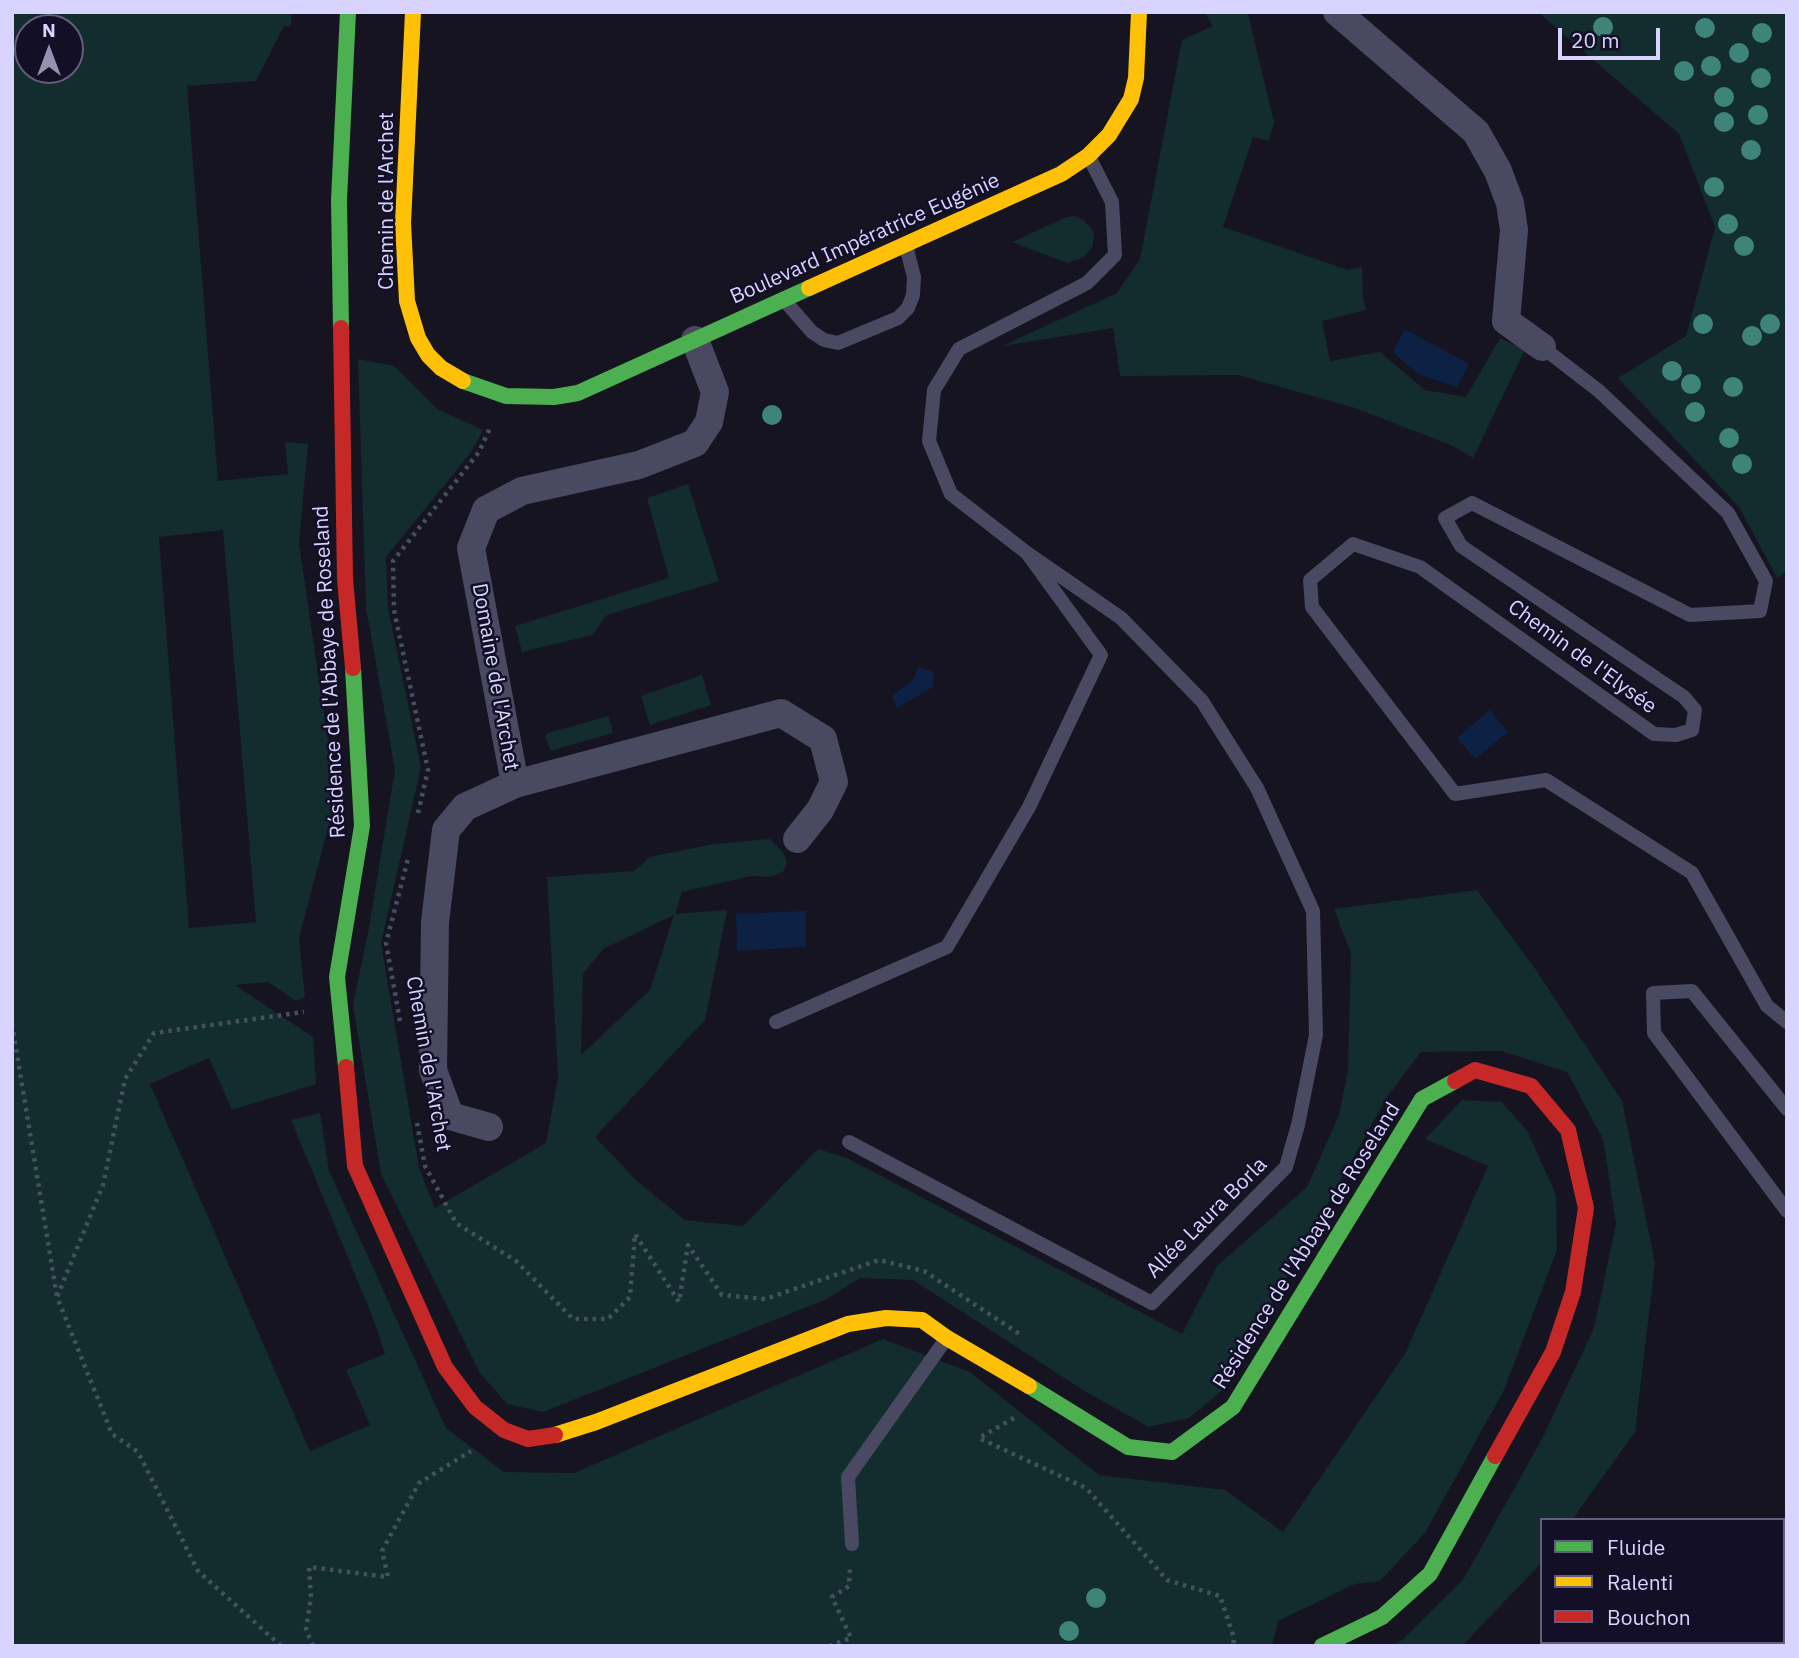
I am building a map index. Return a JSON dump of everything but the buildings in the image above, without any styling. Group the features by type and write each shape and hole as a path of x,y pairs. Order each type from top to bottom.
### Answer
{"street":[{"name":"Résidence de l'Abbaye de Roseland","path":"348,12 339,200 345,579 357,714 362,826 337,977 355,1166 445,1367 475,1406 504,1430 528,1439 552,1436 596,1422 848,1324 886,1318 922,1320 947,1338 1128,1447 1172,1452 1233,1406 1422,1099 1475,1070 1531,1086 1569,1130 1586,1208 1573,1292 1553,1352 1430,1574 1382,1617 1322,1646"},
{"name":"Chemin de l'Archet","path":"414,12 403,223 407,301 411,318 428,355 441,368 461,380 506,396"},
{"name":"Boulevard Impératrice Eugénie","path":"506,396 554,397 578,393 1061,174 1088,156 1124,115 1131,99 1138,58 1139,12"},
{"path":"1337,12 1476,132 1498,171 1510,203 1514,230 1506,321 1542,347"},
{"name":"Domaine de l'Archet","path":"695,340 715,392 709,422 695,443 639,465 522,491 486,510 471,548 514,784 781,713 823,739 834,782 820,810 797,839"},
{"path":"489,1127 450,1116 433,1070 435,922 446,830 465,807 514,784"}],"lane":[{"name":"Allée Laura Borla","path":"849,1142 1152,1303 1286,1167 1298,1125 1316,1035 1313,911 1257,788 1202,701 1121,618 951,494 929,441 934,390 959,349 1087,283 1115,255 1112,202 1088,156"},
{"path":"783,299 812,332 824,340 838,343 898,318 908,308 913,295 914,276 905,243"},
{"name":"Chemin de l'Elysée","path":"1542,347 1599,391 1728,513 1766,582 1760,611 1690,615 1472,503 1445,518 1461,546 1684,697 1695,710 1692,730 1676,735 1654,734 1420,567 1353,544 1310,580 1312,607 1455,794 1546,780 1692,873 1768,1006 1787,1022"},
{"name":"Allée Laura Borla","path":"776,1021 947,947 1029,807 1101,655 1027,552"},
{"path":"1787,1109 1692,991 1653,993 1654,1033 1787,1211"},
{"path":"852,1544 848,1478 947,1338"}],"path":[{"path":"416,823 428,770 394,610 393,561 479,452 506,396"},
{"name":"Chemin de l'Archet","path":"400,1022 386,943 410,849"},
{"path":"57,1297 103,1185 125,1079 154,1033 340,1007"},
{"path":"12,1024 57,1297 112,1434 138,1452 198,1571 282,1646"},
{"name":"Chemin de l'Archet","path":"416,1114 425,1166 456,1223 516,1261 573,1319 608,1318 630,1297 635,1234 679,1302 688,1245 722,1295 765,1299 879,1260 924,1271 1021,1336"},
{"path":"1048,1397 979,1438 1086,1488 1167,1580 1220,1596 1234,1638 1233,1646"},
{"path":"313,1646 306,1630 311,1597 309,1567 388,1577 382,1551 419,1483 504,1430"},
{"path":"829,1646 851,1638 832,1597 849,1586 852,1544"}],"green space":[{"path":"12,12 292,12 291,26 284,26 256,81 187,86 218,481 288,474 285,442 308,444 299,543 336,797 299,938 305,997 296,1001 268,982 235,985 313,1037 316,1084 232,1110 209,1058 150,1084 310,1451 370,1425 346,1370 385,1354 373,1318 291,1120 320,1113 329,1171 446,1428 504,1472 574,1473 883,1339 970,1372 1099,1475 1225,1490 1283,1532 1405,1354 1488,1166 1425,1139 1462,1100 1502,1102 1528,1132 1556,1195 1557,1250 1504,1390 1425,1533 1380,1581 1355,1584 1278,1621 1272,1646 12,1646","holes":["223,530 256,922 189,928 159,537"]},
{"path":"1204,12 1248,14 1274,122 1269,141 1253,137 1223,227 1348,270 1362,267 1366,310 1322,321 1330,361 1380,352 1425,390 1466,397 1500,338 1525,350 1473,458 1453,446 1355,408 1238,375 1120,376 1113,328 1002,346 1117,293 1140,259 1182,40 1213,26"},
{"path":"1538,12 1787,12 1787,571 1777,578 1739,507 1618,378 1686,336 1715,227 1679,134"},
{"path":"1074,216 1084,220 1094,232 1093,246 1084,257 1067,263 1012,242 1064,218"},
{"path":"358,359 394,366 437,409 483,430 472,451 386,557 388,608 421,767 381,943 419,1168 435,1208 546,1143 558,1077 547,877 634,871 650,857 714,844 770,839 783,852 787,863 783,872 770,877 751,876 682,892 675,914 727,910 705,1020 595,1137 638,1182 685,1220 743,1226 818,1149 847,1158 1182,1334 1217,1266 1307,1187 1339,1115 1348,1070 1351,954 1334,909 1477,890 1536,970 1622,1101 1655,1263 1635,1432 1573,1518 1540,1518 1540,1564 1462,1646 1392,1646 1402,1640 1463,1580 1543,1437 1594,1328 1616,1224 1603,1139 1567,1072 1501,1051 1421,1052 1387,1097 1225,1388 1189,1418 1149,1427 1086,1392 913,1280 860,1278 825,1300 543,1412 507,1404 480,1373 381,1174 353,1005 395,770 366,608","holes":["674,915 650,990 581,1055 583,974 603,949"]},
{"path":"688,484 719,581 607,615 592,635 522,652 515,626 669,578 647,498"},
{"path":"702,675 711,705 650,725 641,696"},
{"path":"609,716 613,733 550,751 545,734"}],"water":[{"path":"1405,329 1469,364 1457,387 1418,374 1393,352"},
{"path":"918,667 934,672 933,687 897,708 892,696 913,680"},
{"path":"1490,710 1508,732 1475,759 1457,738"},
{"path":"806,911 806,947 737,951 736,914"}],"traffic: fast":[{"path":"341,328 339,200 348,12"},
{"path":"463,381 506,396 554,397 578,393 809,288"},
{"path":"346,1067 337,977 362,826 353,668"},
{"path":"1029,1386 1128,1447 1172,1452 1233,1407 1422,1099 1455,1081"},
{"path":"1322,1646 1382,1617 1430,1574 1495,1456"}],"traffic: slow":[{"path":"413,12 403,223 407,301 418,338 428,355 441,368 463,381"},
{"path":"809,288 1061,174 1088,156 1109,135 1131,99 1136,78 1139,12"},
{"path":"555,1435 596,1422 848,1324 886,1318 922,1320 947,1338 1029,1386"}],"traffic: jam":[{"path":"341,328 345,579 353,668"},
{"path":"346,1067 355,1166 445,1367 475,1407 504,1430 528,1439 555,1435"},
{"path":"1455,1081 1475,1070 1531,1086 1568,1130 1586,1208 1573,1292 1553,1352 1495,1456"}]}
